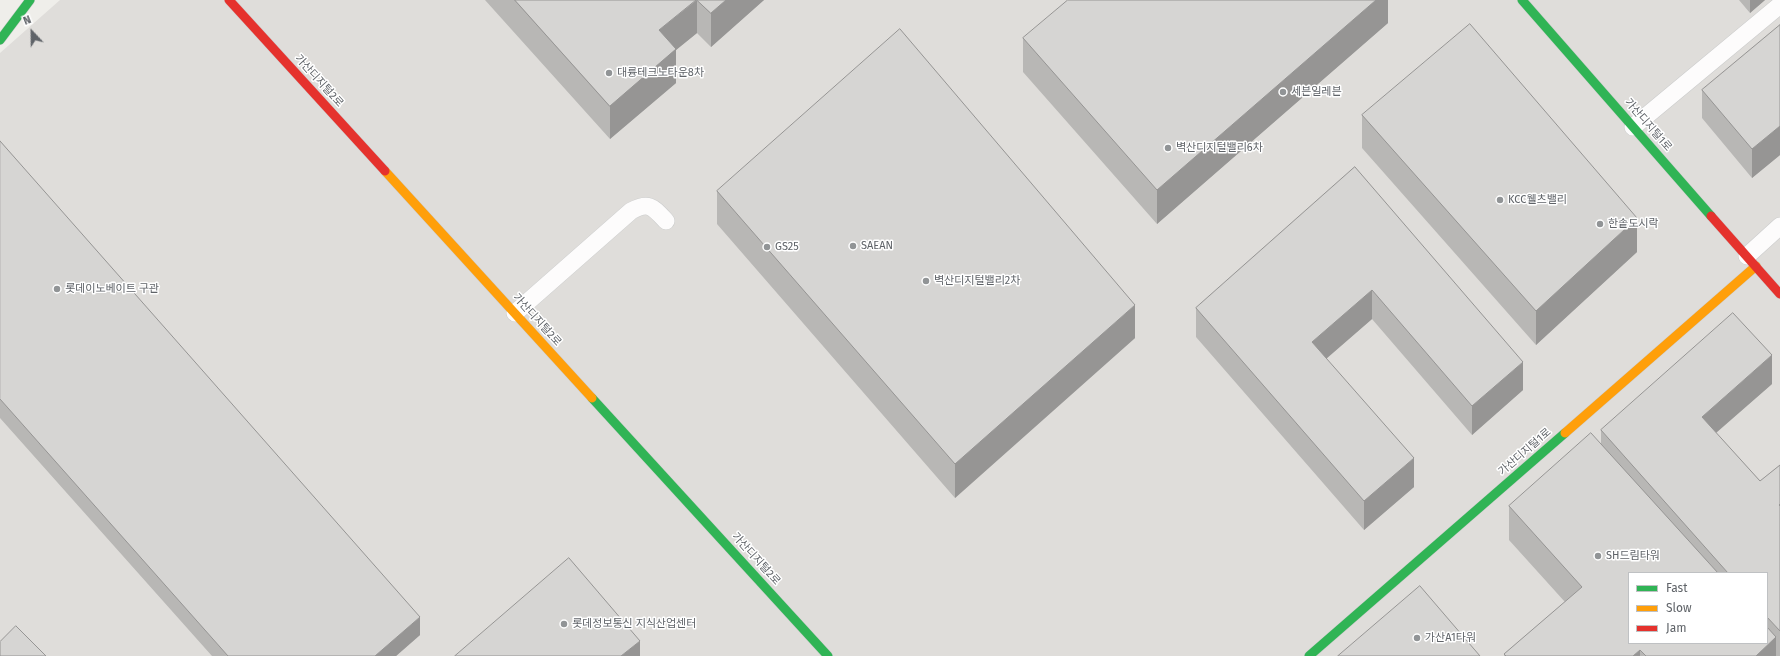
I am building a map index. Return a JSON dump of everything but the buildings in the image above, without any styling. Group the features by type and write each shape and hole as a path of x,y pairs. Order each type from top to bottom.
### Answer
{"street":[{"path":"0,40 30,0"},
{"name":"가산디지털2로","path":"229,0 828,656"},
{"name":"가산디지털1로","path":"1522,0 1780,294"},
{"name":"가산디지털1로","path":"1309,656 1751,261"}],"lane":[{"path":"1633,127 1780,5"},
{"path":"515,313 631,211 639,206 653,208 666,221"},
{"path":"1751,261 1780,226"}],"shaded area":[{"path":"60,0 1780,0 1780,656 0,656 0,53"}],"traffic: fast":[{"path":"0,40 30,0"},
{"path":"1522,0 1711,216"},
{"path":"592,398 828,656"},
{"path":"1309,656 1565,433"}],"traffic: slow":[{"path":"385,171 592,398"},
{"path":"1565,433 1756,266"}],"traffic: jam":[{"path":"229,0 385,171"},
{"path":"1711,216 1780,294"}],"place":[{"name":"대륭테크노타운8차","path":"609,73"},
{"name":"세븐일레븐","path":"1283,92"},
{"name":"벽산디지털밸리6차","path":"1168,148"},
{"name":"KCC웰츠밸리","path":"1500,200"},
{"name":"한솥도시락","path":"1600,224"},
{"name":"SAEAN","path":"853,246"},
{"name":"GS25","path":"767,247"},
{"name":"벽산디지털밸리2차","path":"926,281"},
{"name":"롯데이노베이트 구관","path":"57,289"},
{"name":"SH드림타워","path":"1598,556"},
{"name":"롯데정보통신 지식산업센터","path":"564,624"},
{"name":"가산A1타워","path":"1417,638"}]}
